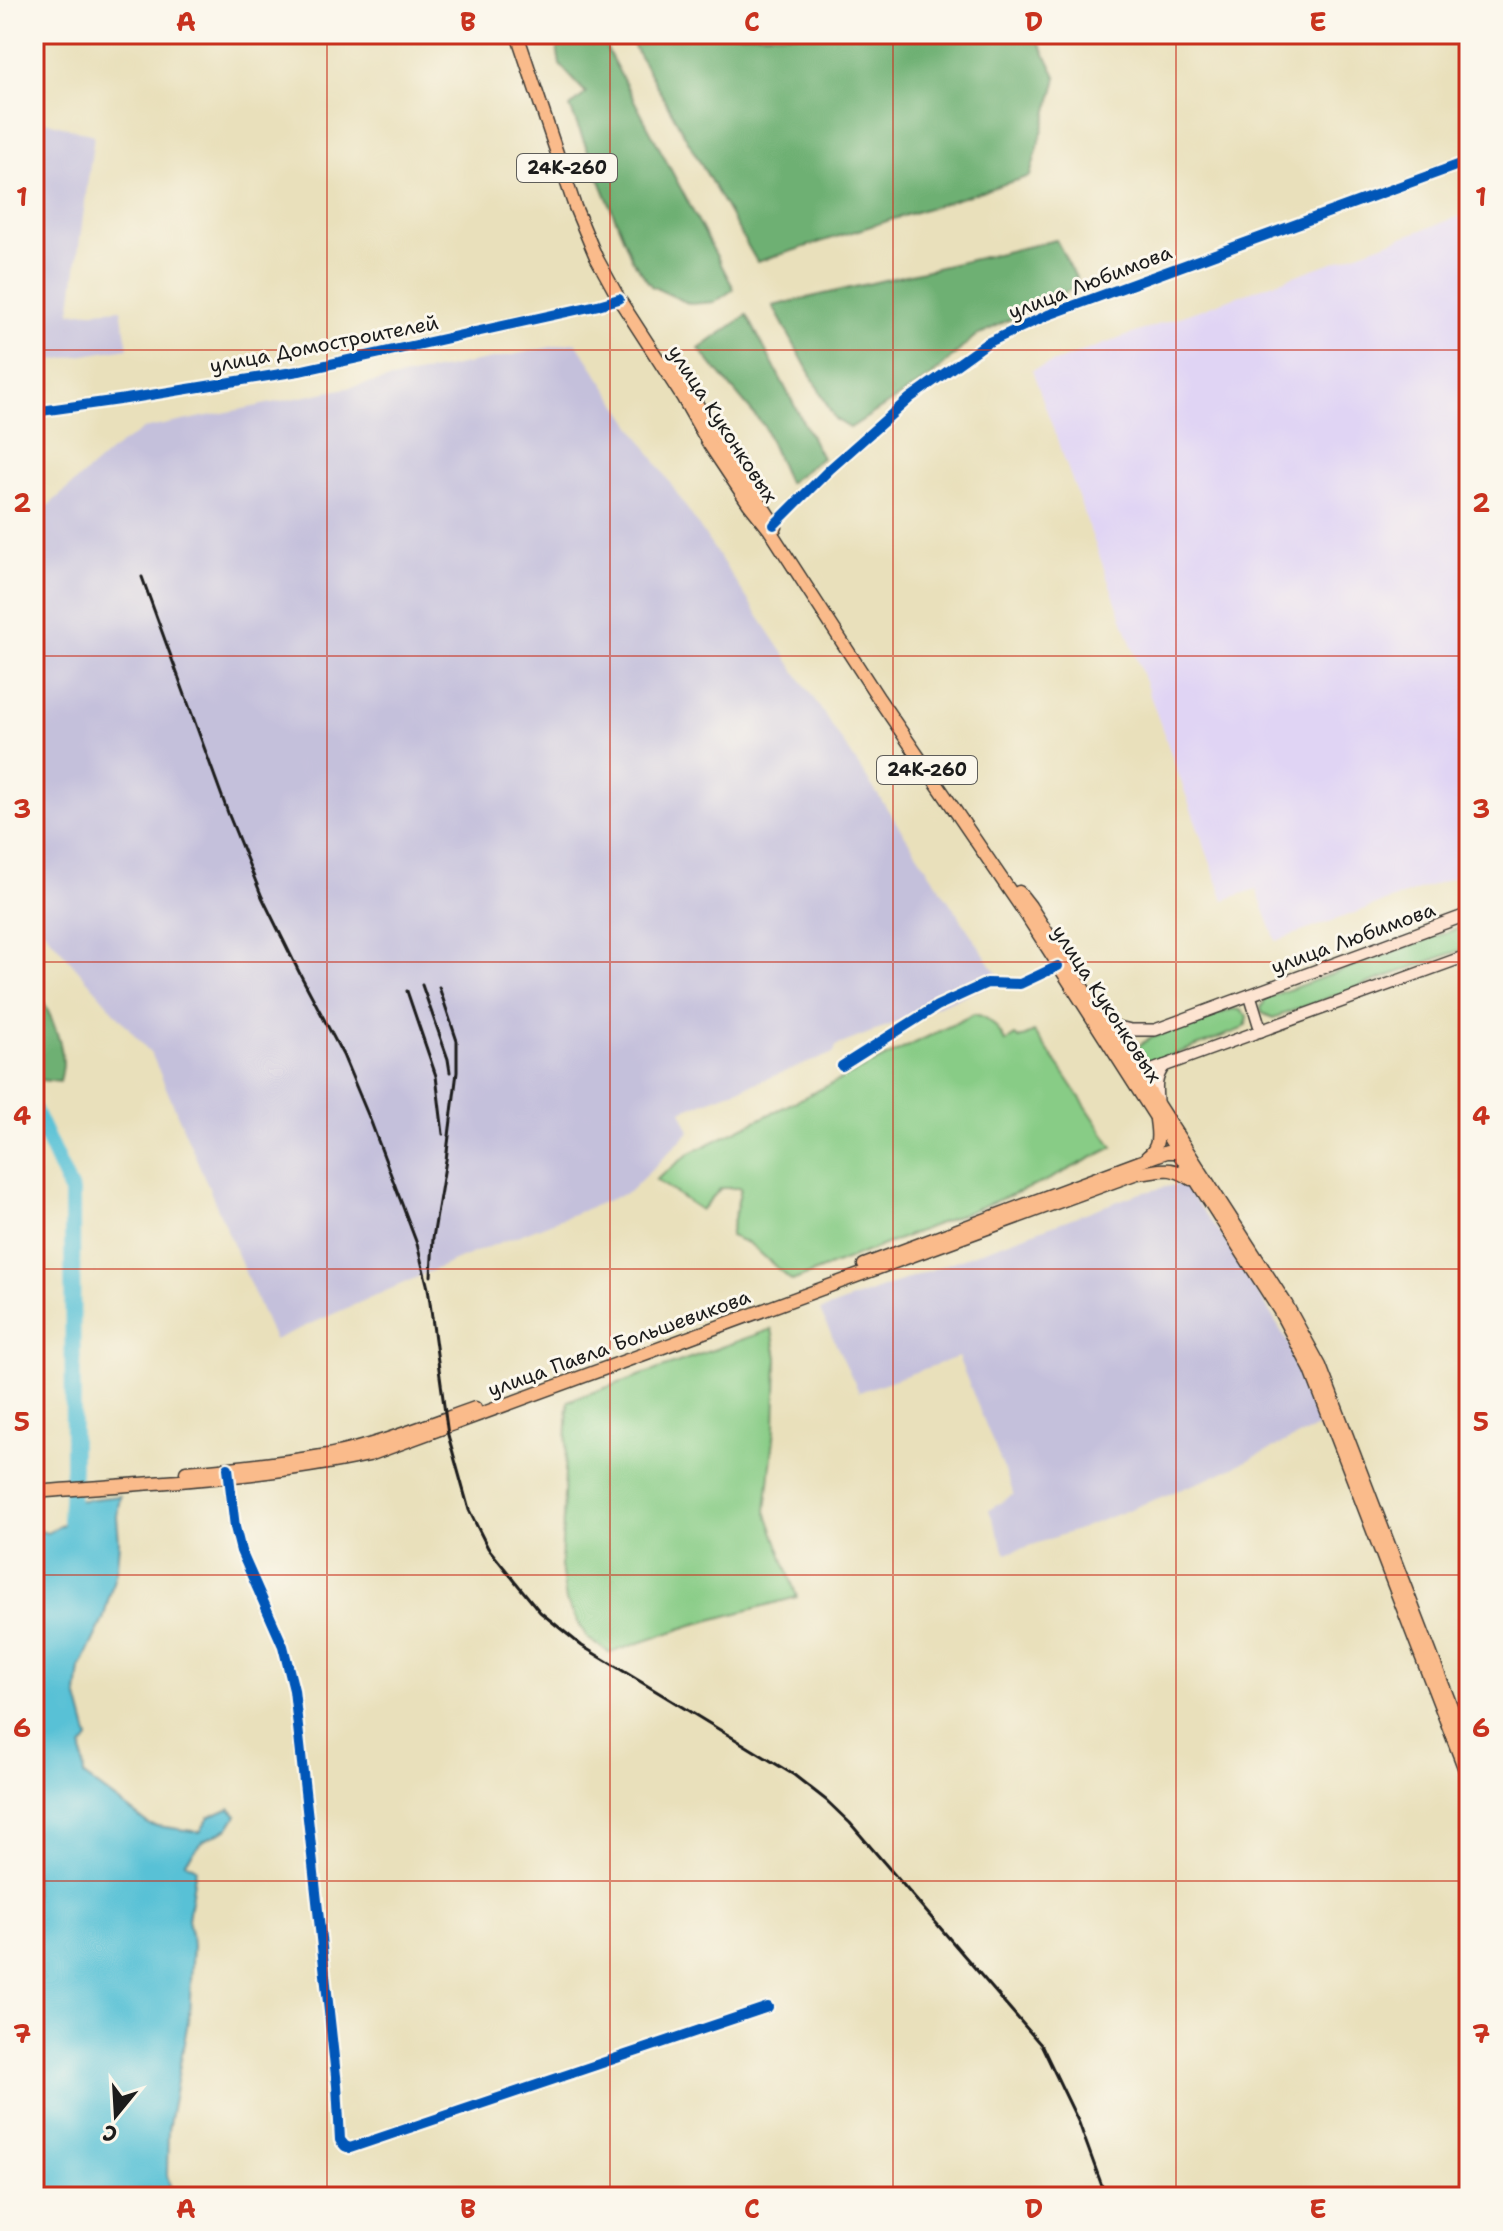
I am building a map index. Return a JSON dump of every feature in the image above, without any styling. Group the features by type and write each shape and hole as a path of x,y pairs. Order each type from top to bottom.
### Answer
{"main road":[{"name":"24К-260","path":"520,34 575,207 596,257 622,297"},
{"name":"улица Куконковых","path":"622,297 709,444 749,504 772,527 1001,871 1030,906 1106,1024 1176,1151 1279,1310 1311,1370 1469,1780"},
{"name":"улица Куконковых","path":"772,527 820,610 1058,966 1135,1076 1157,1102 1286,1304 1320,1366 1469,1753"},
{"name":"улица Любимова","path":"1106,1024 1131,1030 1155,1030 1469,914"},
{"path":"1135,1076 1468,958"},
{"path":"1250,995 1261,1031"},
{"path":"1157,1102 1155,1083 1165,1064"},
{"path":"1137,1168 1154,1153 1158,1138 1156,1117"},
{"path":"1170,1123 1176,1136 1176,1151"},
{"path":"1137,1168 1166,1159 1176,1151 1186,1152 1191,1157"},
{"name":"улица Павла Большевикова","path":"36,1488 229,1473 364,1446 1137,1168 1165,1168 1180,1172 1198,1184"}],"street":[{"name":"улица Любимова","path":"772,527 830,469 910,398 987,343 1048,315 1469,161"},
{"name":"улица Домостроителей","path":"34,412 299,371 587,308 622,297"},
{"path":"842,1066 937,1006 987,983 1020,984 1058,966"},
{"path":"229,1473 241,1551 283,1646 294,1690 337,2085 340,2140 345,2146 350,2148 768,2007"}],"shaded area":[{"path":"34,118 94,135 70,313 121,309 128,348 34,363"},
{"path":"1469,213 1469,872 1276,941 1256,889 1224,900 1032,370"},
{"path":"576,342 1002,981 836,1046 834,1053 681,1111 690,1131 629,1192 461,1258 274,1340 152,1055 34,919 34,518 111,451 143,429"},
{"path":"1182,1183 1231,1248 1295,1354 1320,1426 1210,1478 1006,1554 989,1510 1014,1494 958,1357 859,1392 820,1311 1137,1194"}],"green space":[{"path":"555,34 599,34 734,289 715,302 690,304 651,286 632,259 570,107 586,93 560,65"},
{"path":"627,34 1035,34 1057,78 1030,176 757,262"},
{"path":"1056,240 1080,285 974,337 933,375 850,428 835,419 773,306"},
{"path":"747,315 822,458 788,483 764,426 699,349"},
{"path":"1469,924 1469,947 1273,1018 1262,1013 1266,998"},
{"path":"34,983 60,1042 63,1063 60,1082 41,1080 34,1073"},
{"path":"1233,1009 1247,1016 1242,1029 1157,1061 1144,1062 1136,1052 1137,1047 1150,1038"},
{"path":"974,1014 989,1020 1006,1042 1015,1036 1019,1039 1034,1032 1113,1147 1044,1182 792,1281 750,1244 730,1236 741,1188 721,1188 701,1210 656,1180 690,1153"},
{"path":"772,1329 777,1358 775,1428 766,1511 797,1597 692,1625 610,1653 587,1638 566,1601 561,1566 568,1401"}],"water":[{"path":"120,1496 117,1567 103,1620 80,1668 77,1694 89,1739 82,1748 84,1776 150,1825 200,1832 209,1817 230,1808 237,1815 229,1828 204,1840 185,1862 196,1868 188,1919 193,1945 189,2016 168,2130 167,2175 173,2197 34,2197 34,1529 47,1533 63,1524 66,1502"}],"waterway":[{"path":"34,1110 72,1193 73,1467 70,1520"}],"railway":[{"path":"142,577 262,897 343,1055 417,1244 428,1288 448,1435 469,1510 488,1548 540,1612 582,1646 794,1775 850,1823 1042,2046 1079,2123 1106,2197"},
{"path":"422,985 450,1072"},
{"path":"431,1276 433,1238 457,1072 457,1041 439,987"},
{"path":"407,991 436,1076 443,1134"}],"cycle path":[{"path":"774,525 830,469 910,398 987,343 1048,315 1469,161"},
{"path":"34,412 299,371 619,299"},
{"path":"842,1066 937,1006 987,983 1020,984 1058,966"},
{"path":"228,1468 241,1551 283,1646 294,1690 337,2085 340,2140 345,2146 350,2148 768,2007"}]}
